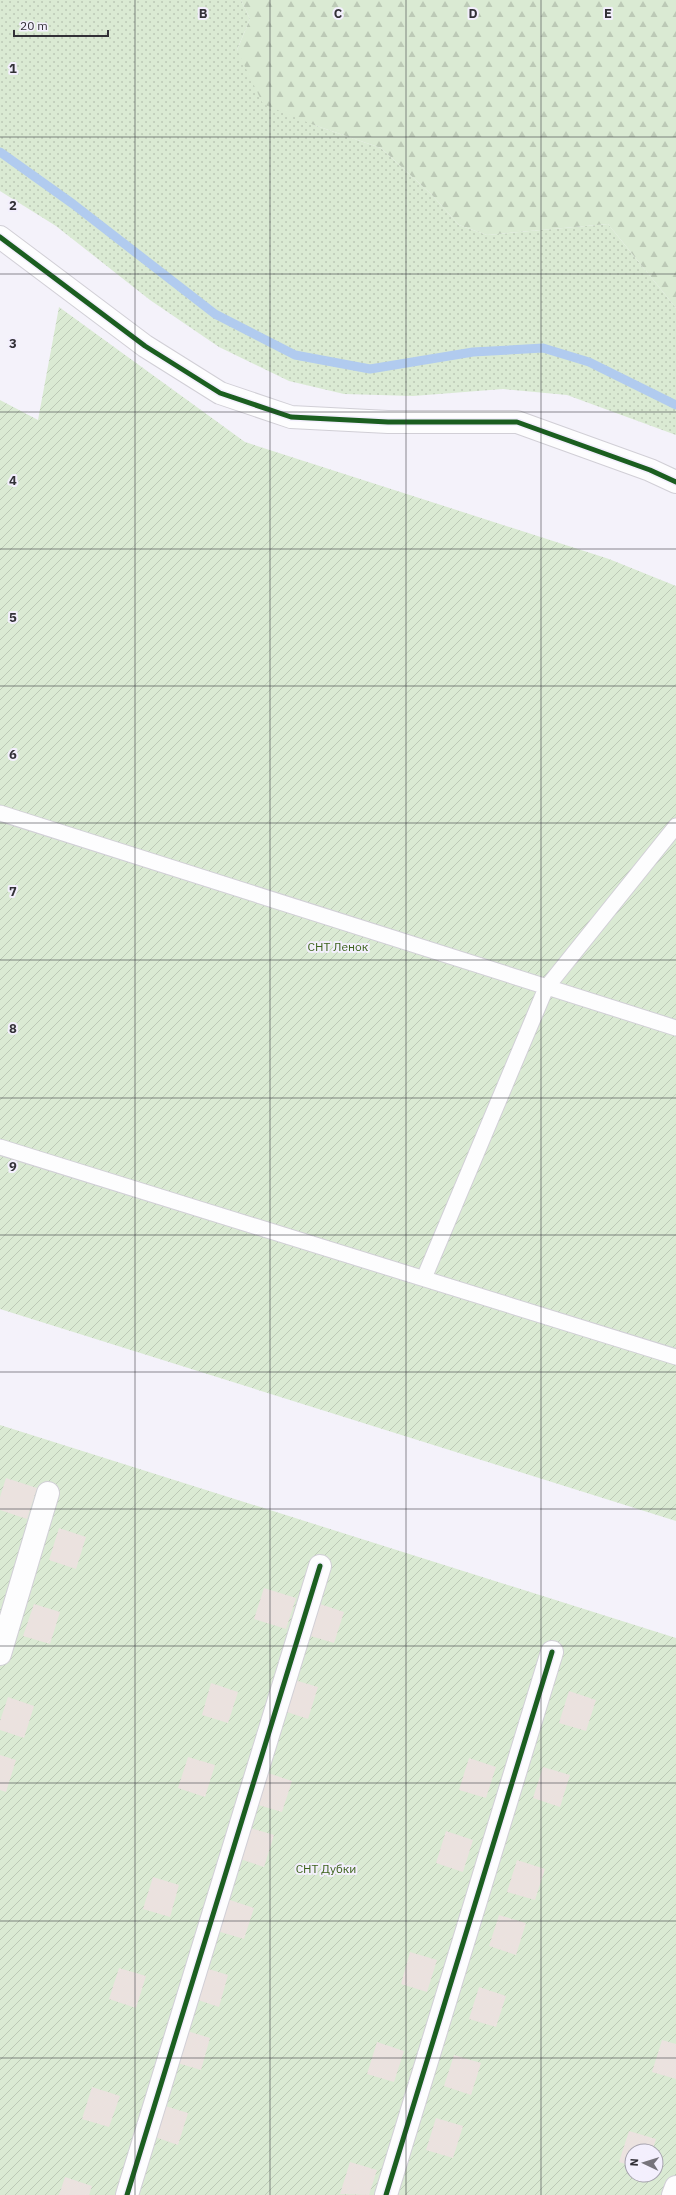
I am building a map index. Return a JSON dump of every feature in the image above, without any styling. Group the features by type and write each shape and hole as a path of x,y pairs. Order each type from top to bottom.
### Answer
{"street":[{"path":"0,237 145,346 220,393 291,417 388,422 517,422 650,470 676,482"},
{"path":"0,1654 48,1493"},
{"path":"127,2195 320,1566"},
{"path":"386,2195 552,1652"},
{"path":"674,2195 676,2187"}],"lane":[{"path":"0,813 546,988 676,1028"},
{"path":"424,1278 546,988 676,826"},
{"path":"0,1146 676,1357"}],"green space":[{"path":"0,0 241,0 250,19 237,50 314,125 381,148 432,195 459,225 487,235 608,224 676,308 676,435 567,395 503,389 413,396 344,394 289,381 219,347 150,300 56,226 0,191"},
{"path":"241,0 676,0 676,308 608,224 487,235 459,225 432,195 381,148 314,125 263,104 237,50 250,19"},
{"name":"СНТ Ленок","path":"59,307 245,442 609,559 676,586 676,1521 0,1309 0,400 38,420"},
{"name":"СНТ Дубки","path":"0,1425 676,1638 676,2195 0,2195"}],"building":[{"path":"6,1478 37,1488 27,1519 0,1510 0,1497"},
{"path":"59,1528 86,1537 76,1569 49,1560"},
{"path":"264,1588 296,1598 286,1629 254,1619"},
{"path":"317,1603 344,1612 334,1643 307,1635"},
{"path":"34,1604 60,1612 50,1644 23,1636"},
{"path":"291,1679 318,1687 308,1719 281,1710"},
{"path":"211,1683 238,1692 228,1723 202,1715"},
{"path":"569,1691 596,1700 586,1731 559,1723"},
{"path":"8,1697 34,1706 24,1738 0,1730 0,1721"},
{"path":"0,1755 16,1760 6,1792 0,1790"},
{"path":"188,1757 215,1765 205,1797 178,1788"},
{"path":"469,1758 496,1767 486,1798 459,1790"},
{"path":"543,1767 570,1775 560,1807 533,1798"},
{"path":"265,1772 292,1781 282,1812 255,1804"},
{"path":"247,1827 274,1835 264,1867 237,1858"},
{"path":"446,1831 473,1840 463,1872 436,1863"},
{"path":"517,1860 545,1869 535,1900 507,1892"},
{"path":"153,1877 179,1885 170,1917 143,1909"},
{"path":"227,1899 254,1908 244,1939 217,1931"},
{"path":"499,1915 526,1923 516,1955 489,1946"},
{"path":"410,1952 437,1960 427,1992 401,1984"},
{"path":"202,1967 228,1975 219,2007 192,1998"},
{"path":"119,1968 146,1976 136,2008 109,1999"},
{"path":"479,1987 506,1996 496,2027 469,2019"},
{"path":"184,2030 210,2038 201,2070 174,2062"},
{"path":"662,2040 676,2044 676,2079 652,2072"},
{"path":"377,2042 404,2051 394,2082 367,2074"},
{"path":"454,2055 481,2063 471,2095 444,2086"},
{"path":"92,2087 120,2096 109,2127 82,2119"},
{"path":"162,2105 188,2113 178,2145 152,2136"},
{"path":"436,2118 463,2126 453,2158 426,2150"},
{"path":"629,2131 656,2139 655,2143 625,2143"},
{"path":"624,2146 624,2164 619,2162"},
{"path":"350,2162 377,2170 369,2195 340,2194"},
{"path":"65,2177 92,2186 89,2195 59,2195"}],"waterway":[{"path":"0,152 73,204 215,314 295,355 370,369 473,352 543,348 589,362 676,405"}],"cycle path":[{"path":"0,237 145,346 220,393 291,417 388,422 517,422 650,470 676,482"},
{"path":"127,2195 320,1566"},
{"path":"386,2195 552,1652"}]}
